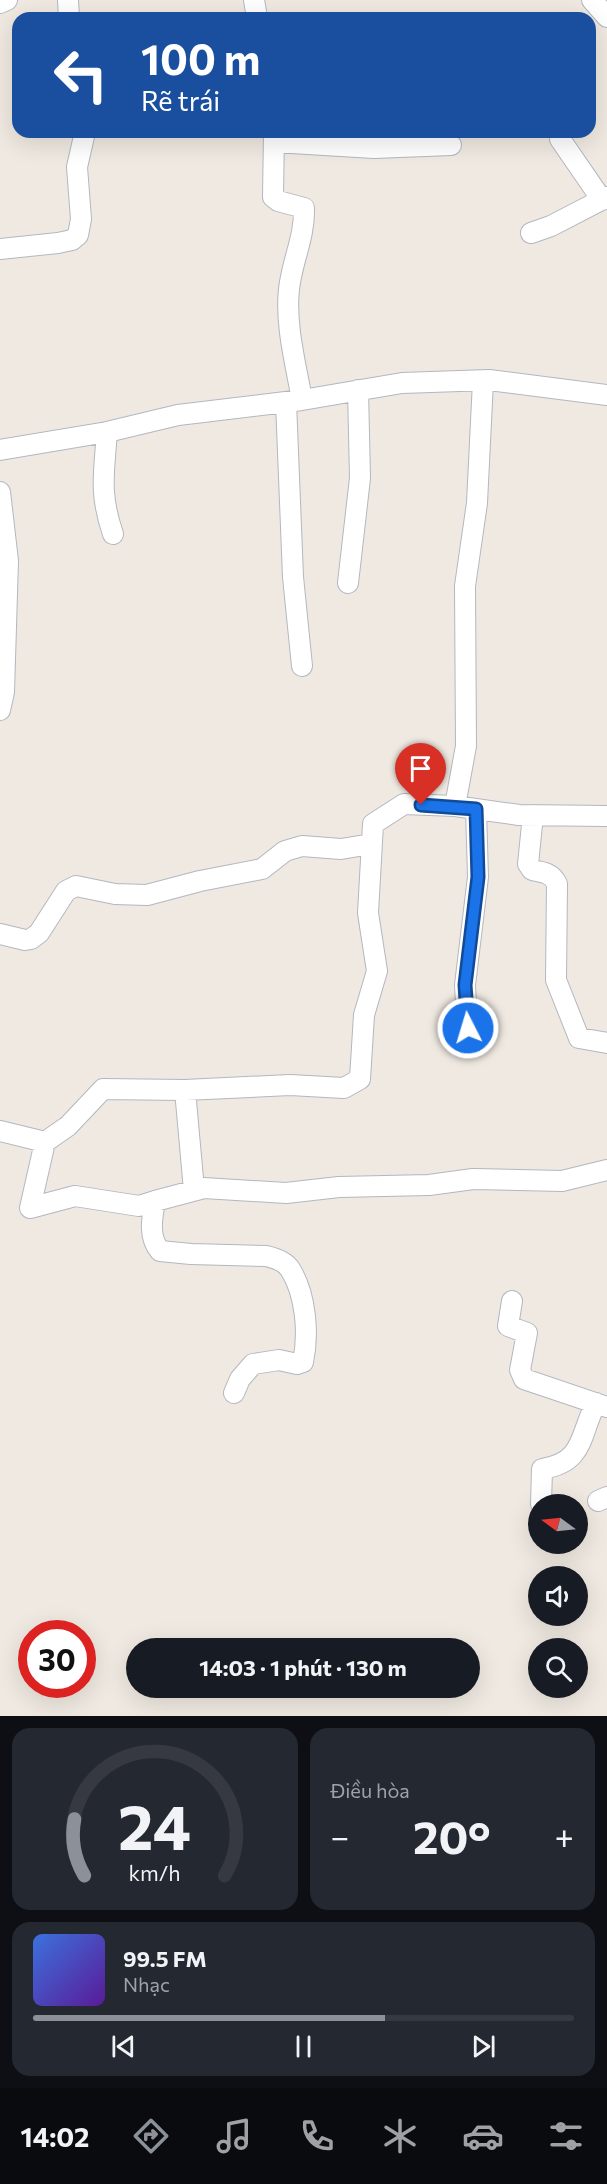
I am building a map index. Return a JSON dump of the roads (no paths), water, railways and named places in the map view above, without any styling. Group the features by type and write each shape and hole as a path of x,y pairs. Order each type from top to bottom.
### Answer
{"street":[{"path":"0,3 7,0"},
{"path":"592,0 607,17"},
{"path":"0,249 72,240 78,235 81,219 77,167 84,138"},
{"path":"274,138 273,197 278,201 304,208 301,241 291,274 288,303 294,401 293,577 302,666"},
{"path":"283,138 374,148 451,145"},
{"path":"531,233 551,226 604,199 560,139"},
{"path":"455,806 466,746 465,586 477,502 483,381"},
{"path":"0,450 107,432 178,415 294,401 402,382 483,381 607,395"},
{"path":"348,583 360,478 358,390"},
{"path":"107,432 102,483 104,509 113,534"},
{"path":"0,492 7,535 8,561 3,663 4,692 0,710"},
{"path":"607,816 533,815 455,806 404,804 373,824 368,913 377,971 364,1015 360,1079 344,1088 290,1085 186,1090 103,1089 68,1126 45,1142 30,1208 75,1196 139,1206 204,1188 286,1193 339,1187 429,1185 473,1179 562,1180 607,1170"},
{"path":"468,1041 465,985 478,877 476,809"},
{"path":"533,815 528,864 532,870 545,872 554,878 557,884 556,980 560,995 579,1038 607,1043"},
{"path":"0,934 25,940 32,939 39,933 66,891 76,886 116,894 147,895 200,881 237,876 262,869 285,851 302,846 341,849 371,844"},
{"path":"186,1090 194,1190"},
{"path":"0,1131 45,1142"},
{"path":"155,1202 152,1221 153,1237 160,1251 266,1256 278,1259 290,1268 303,1306 303,1362 297,1364 279,1360 253,1364 240,1379 234,1393"},
{"path":"512,1301 508,1326 526,1333 520,1370 524,1378 602,1405 584,1428 577,1452 572,1458 556,1466 542,1468 541,1494"}]}
